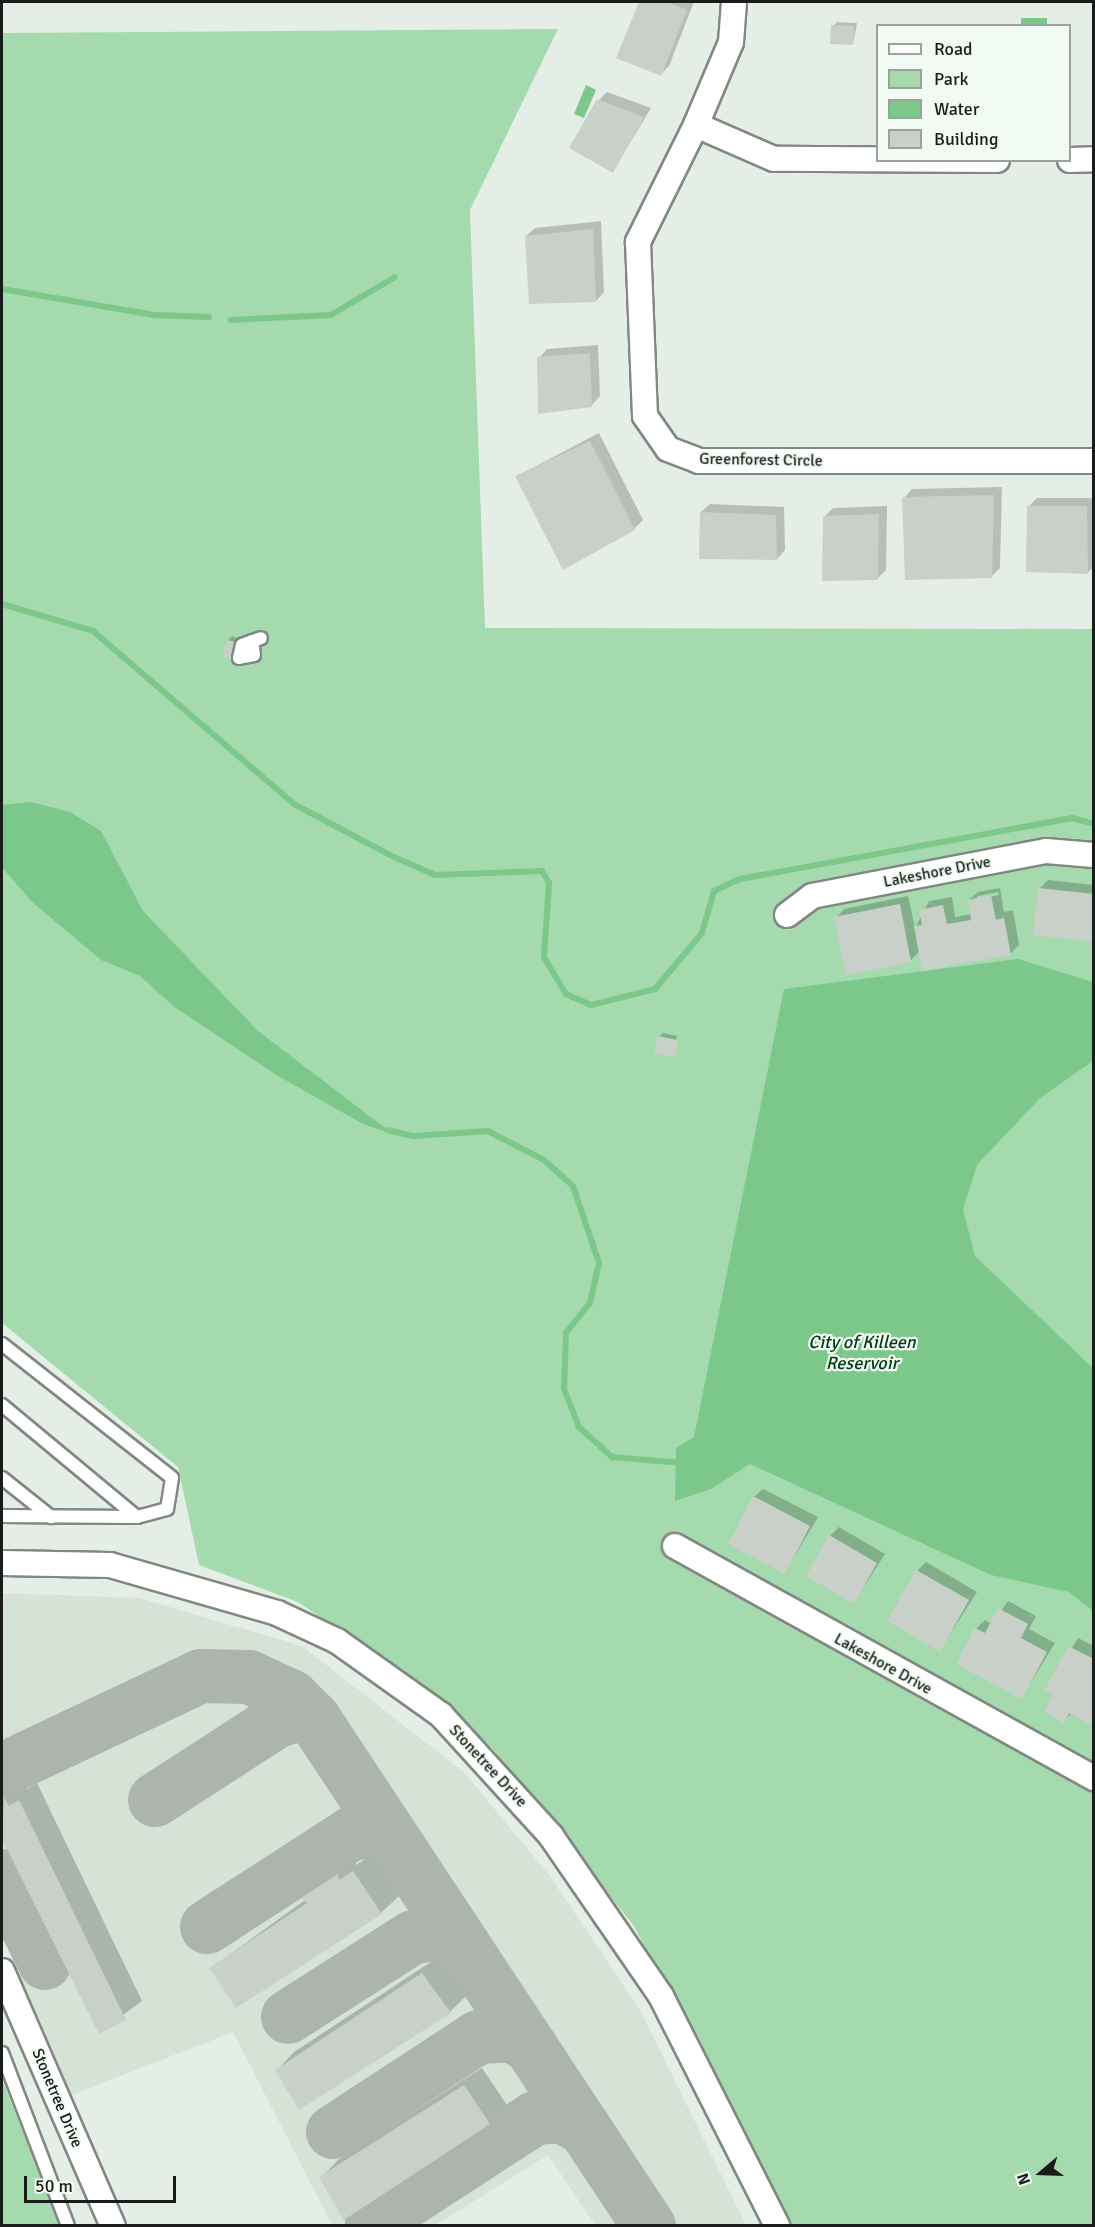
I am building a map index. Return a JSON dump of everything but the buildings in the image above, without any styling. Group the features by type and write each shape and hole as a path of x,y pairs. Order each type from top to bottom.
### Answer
{"street":[{"name":"Greenforest Circle","path":"735,2 731,42 696,124 638,242 645,416 668,449 699,461 1094,461"},
{"path":"696,124 774,159 876,159"},
{"path":"1071,160 1094,159"},
{"name":"Lakeshore Drive","path":"787,915 812,896 1046,851 1094,855"},
{"name":"Lakeshore Drive","path":"675,1546 1094,1778"},
{"name":"Stonetree Drive","path":"2,1563 110,1565 277,1613 337,1641 441,1715 551,1836 661,1996 777,2226"},
{"name":"Stonetree Drive","path":"2,1971 112,2226"}],"lane":[{"path":"2,1344 172,1478 167,1509 137,1517 2,1516"},
{"path":"2,1406 137,1517"},
{"path":"2,1478 51,1517"},
{"path":"2,2053 68,2226"}],"shaded area":[{"path":"2,1593 139,1598 302,1646 465,1773 549,1875 640,2010 746,2225 595,2225 548,2155 436,2225 332,2225 233,2032 72,2095 2,1935"}],"green space":[{"path":"558,29 470,210 485,628 1093,629 1093,2225 789,2225 634,1926 492,1748 392,1666 298,1602 199,1565 178,1467 2,1323 2,33"},
{"path":"2,2079 44,2185 61,2225 2,2225"}],"water":[{"path":"1021,18 1047,18 1047,24 1021,24"},
{"path":"586,85 596,90 584,118 574,114"},
{"path":"31,802 70,812 101,831 143,911 258,1031 393,1134 363,1124 275,1074 173,1006 140,976 101,960 32,902 2,867 2,805"},
{"name":"City of Killeen Reservoir","path":"1018,959 1093,982 1093,1061 1040,1098 977,1165 963,1209 975,1256 1093,1368 1093,1611 1069,1592 991,1575 750,1464 711,1489 675,1501 676,1448 694,1437 784,989"}],"waterway":[{"path":"231,320 331,315 395,277"},
{"path":"2,289 154,315 209,317"},
{"path":"2,604 93,631 294,804 392,856 435,875 542,871 549,883 544,957 566,994 591,1005 655,989 702,933 714,891 740,879 1072,818 1094,824"},
{"path":"387,1130 413,1136 488,1131 544,1160 573,1186 599,1263 590,1303 566,1333 564,1389 579,1427 612,1457 683,1463"}],"taxiway":[{"path":"2,1770 201,1676 249,1677 292,1697 314,1719 649,2226"},
{"path":"155,1800 277,1721 301,1714 314,1719"},
{"path":"207,1927 351,1834 372,1831 392,1838"},
{"path":"2,1876 45,1963"},
{"path":"288,2017 413,1937 439,1934 464,1947"},
{"path":"333,2132 479,2037 512,2035 531,2047"},
{"path":"372,2224 535,2118 561,2116 585,2129"}]}
